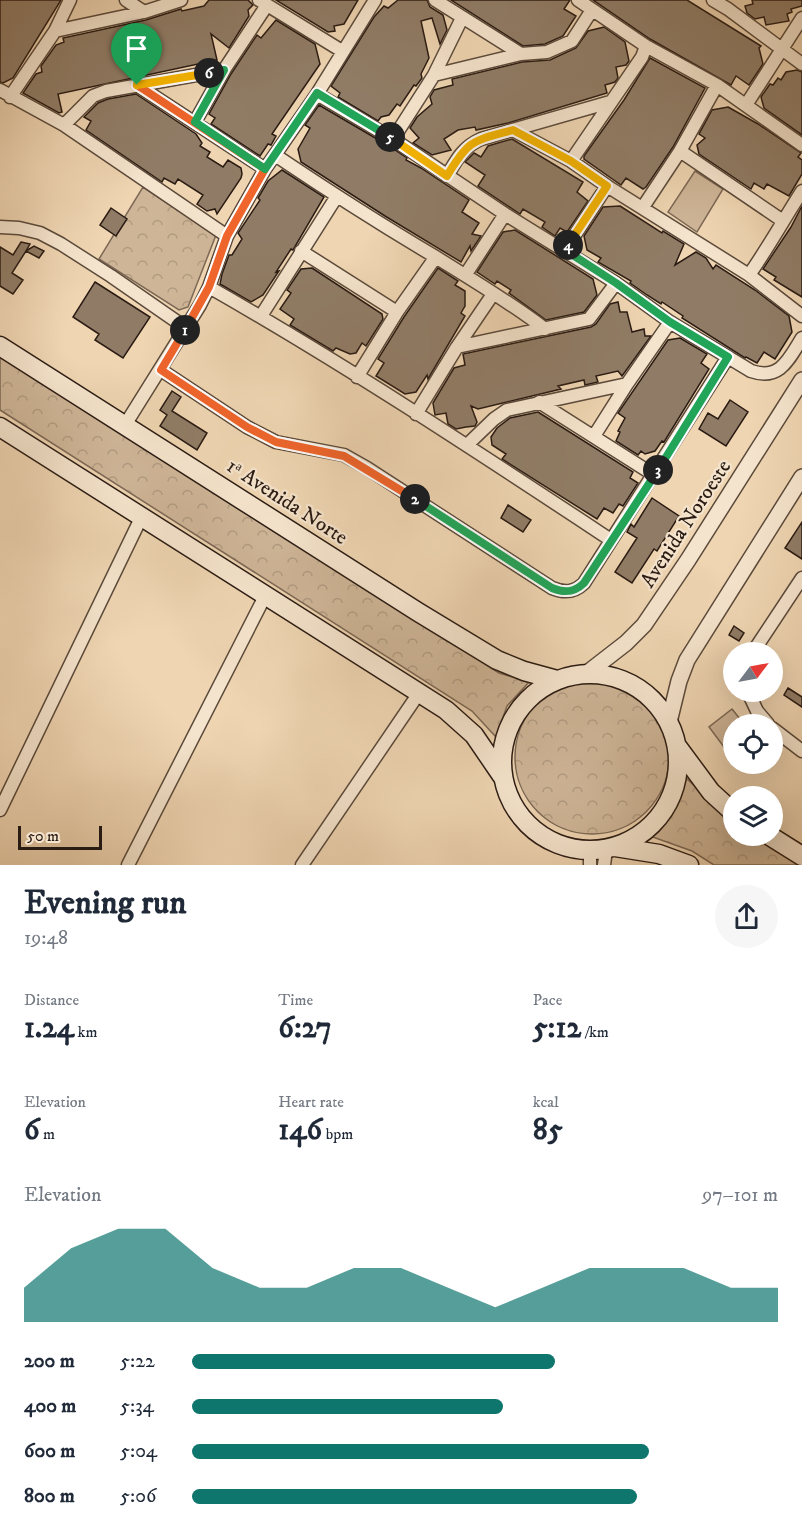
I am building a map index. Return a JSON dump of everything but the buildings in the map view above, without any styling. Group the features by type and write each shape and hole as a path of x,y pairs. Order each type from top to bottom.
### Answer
{"main road":[{"name":"1ᵃ Avenida Norte","path":"0,346 497,660 524,671 557,680"},
{"path":"0,427 446,710 474,735 502,776 510,800 524,821 543,837 566,848 601,856 659,854 688,865"},
{"path":"502,776 502,746 513,718 532,695 557,680 586,674 611,676 634,686 654,702 669,723 677,746 678,771 672,795 659,818 639,836 601,856"},
{"path":"677,746 711,792 723,803"},
{"path":"783,844 802,856"}],"street":[{"path":"70,0 56,31 5,94 64,125 227,236"},
{"path":"126,0 144,12"},
{"path":"56,31 144,12 181,0"},
{"path":"125,425 161,370 209,287 227,236 265,169 317,93 375,0"},
{"path":"435,0 521,54"},
{"path":"578,0 646,46 717,85 802,146"},
{"path":"713,0 731,4 782,50 802,64"},
{"path":"195,122 263,3 342,51"},
{"path":"434,75 521,54 547,52 572,41 592,10"},
{"path":"393,139 434,75 462,18"},
{"path":"746,105 802,18"},
{"path":"571,161 642,57 646,46"},
{"path":"64,125 93,96 137,85 224,70"},
{"path":"137,85 265,169"},
{"path":"643,207 680,151 717,85"},
{"path":"317,93 393,139 505,214 616,283 670,322 751,371 759,374 778,370 788,362 802,338"},
{"path":"447,176 460,153 469,144 610,102"},
{"path":"513,130 571,161 643,207 749,275 802,315"},
{"path":"680,151 783,221"},
{"path":"276,155 435,258 466,274 545,329"},
{"path":"565,250 607,186"},
{"path":"749,275 771,244 802,191"},
{"path":"261,316 337,196"},
{"path":"466,274 505,214"},
{"path":"0,226 39,233 61,244 186,328"},
{"path":"301,251 398,312"},
{"path":"357,377 435,258"},
{"path":"457,347 589,318 616,283"},
{"path":"209,287 261,316 467,445 610,540"},
{"path":"416,414 493,294"},
{"path":"594,436 670,322"},
{"path":"161,370 247,427 276,442 344,456 367,468 558,590 565,592 579,588 728,357"},
{"name":"Avenida Noroeste","path":"586,674 626,643 644,625 802,380"},
{"path":"467,445 500,413 539,402 627,384"},
{"path":"539,402 654,475"},
{"path":"669,723 679,681 687,660 802,477"},
{"path":"0,810 141,518"},
{"path":"759,642 802,578"},
{"path":"128,865 265,596"},
{"path":"302,865 419,693"},
{"path":"783,736 802,751"}],"green space":[{"path":"695,171 723,189 697,232 668,212"},
{"path":"143,187 216,235 188,307 179,310 99,259"},
{"path":"0,353 499,673 529,682 507,706 496,737 472,711 0,410"},
{"path":"592,680 607,681 622,686 647,702 663,727 668,742 668,772 663,787 647,812 622,828 607,833 592,834 577,833 562,828 537,812 521,787 516,772 515,757 516,742 521,727 537,702 562,686 577,681"},
{"path":"732,709 736,714 726,714"},
{"path":"723,716 723,746 709,727"},
{"path":"686,778 723,812 723,846 776,846 802,862 802,865 714,865 692,851 647,835 671,810"}],"route":[{"path":"137,85 224,70 195,122 265,169 317,93 393,139 447,176 460,153 469,144 513,130 571,161 607,186 565,250 649,305 670,322 728,357 579,588 565,592 552,588 367,468 344,456 276,442 247,427 161,370 200,305 209,287 227,236 265,169 137,85"}]}
